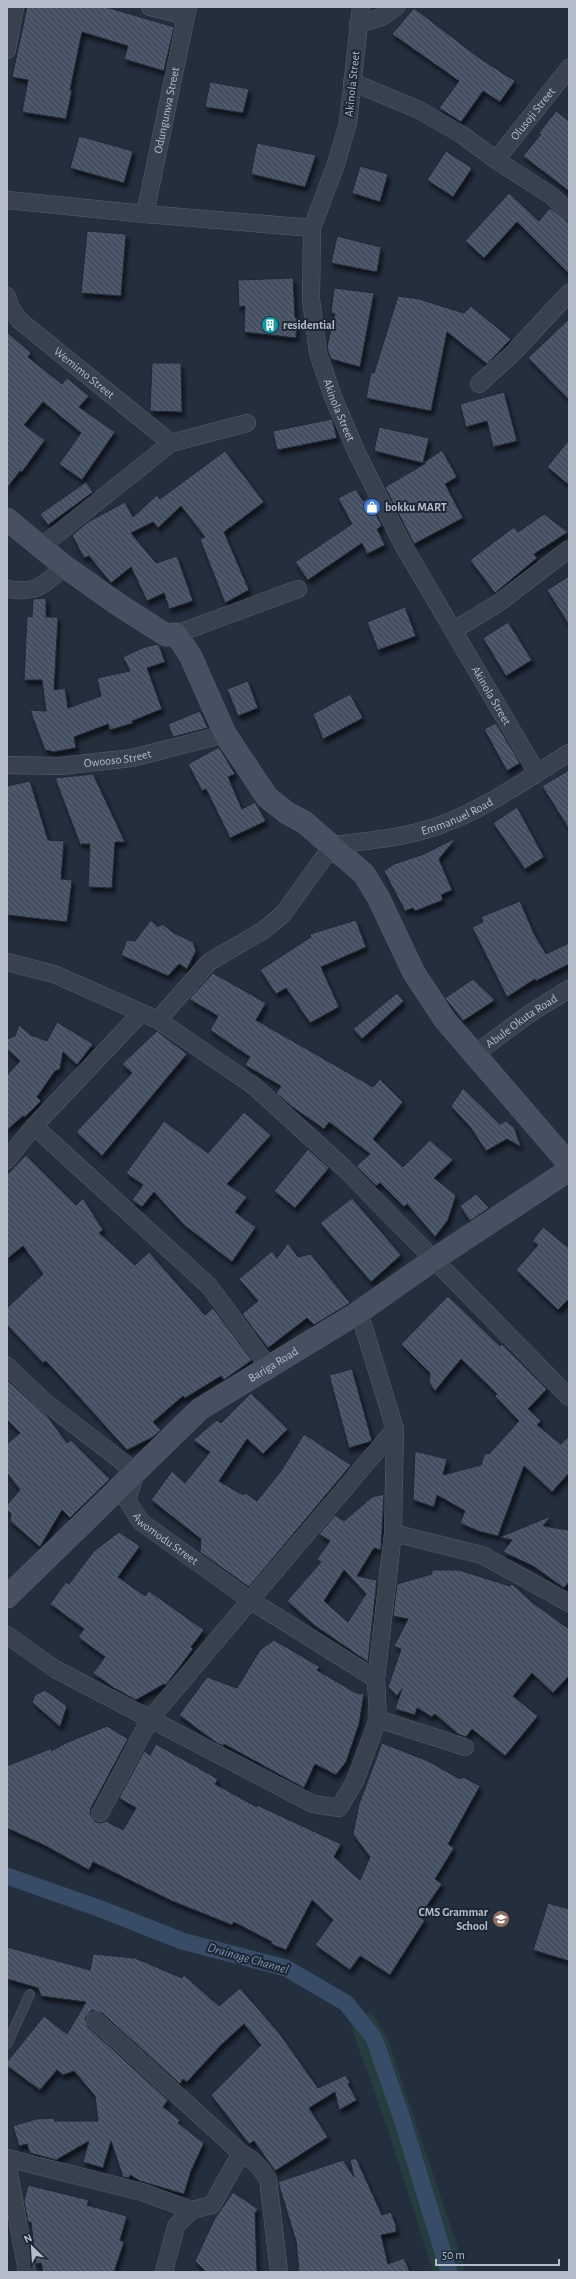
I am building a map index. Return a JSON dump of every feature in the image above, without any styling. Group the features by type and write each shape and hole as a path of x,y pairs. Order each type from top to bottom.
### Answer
{"street":[{"path":"7,50 15,7"},
{"path":"150,7 187,11"},
{"name":"Akinola Street","path":"361,7 348,123 336,164 312,228 311,299 318,353 333,397 357,453 403,546 454,630 537,773"},
{"path":"358,24 382,17 396,7"},
{"name":"Odungunwa Street","path":"145,214 187,11"},
{"name":"Olusoji Street","path":"496,160 569,68"},
{"path":"352,82 416,108 461,134 496,160 552,196 569,212"},
{"path":"7,200 145,214 312,228"},
{"path":"479,384 512,354 569,293"},
{"name":"Wemimo Street","path":"7,296 11,308 19,320 171,443"},
{"path":"42,546 171,443 247,423"},
{"path":"7,519 42,546 64,566 146,623 166,635 176,634 298,589"},
{"path":"454,630 497,604 569,549"},
{"path":"7,589 30,590 46,584 64,566"},
{"path":"176,634 191,657 225,734 267,797 287,813 304,822 324,840 333,845 364,874 378,897 414,973 445,1020 569,1164"},
{"name":"Owooso Street","path":"7,765 60,766 132,758 225,734"},
{"name":"Emmanuel Road","path":"333,845 394,837 436,827 481,805 569,753"},
{"path":"158,1020 209,962 264,930 283,914 333,845"},
{"path":"7,962 54,974 158,1020 254,1086 344,1168 569,1397"},
{"name":"Abule Okuta Road","path":"475,1054 529,1014 569,988"},
{"path":"7,1160 34,1126 141,1013"},
{"path":"34,1126 209,1286 269,1367"},
{"name":"Bariga Road","path":"8,1594 200,1409 359,1312 433,1260 569,1170"},
{"path":"7,1635 55,1669 150,1720 313,1804 339,1808 355,1781 378,1719 376,1678 393,1533 395,1429 359,1312"},
{"path":"7,1366 44,1402 136,1472"},
{"path":"100,1813 150,1720 395,1429"},
{"name":"Awomodu Street","path":"136,1472 127,1500 141,1522 250,1600 376,1678"},
{"path":"393,1533 482,1555 569,1603"},
{"path":"378,1719 465,1747"},
{"path":"95,2020 241,2153 254,2160 268,2179 279,2272"},
{"path":"164,2272 176,2226 192,2210 212,2205 241,2153"},
{"path":"27,2272 7,2159 142,2192 192,2210"}],"lane":[{"path":"7,2044 30,1994"}],"green space":[{"path":"370,2011 386,2034 466,2272 433,2272 387,2127 351,2027"}],"building":[{"path":"27,7 106,7 174,27 164,71 124,59 128,46 82,32 70,90 72,90 66,119 22,112 28,80 12,77"},
{"path":"414,8 478,57 515,81 500,102 483,91 461,122 439,108 459,81 392,34"},
{"path":"210,82 249,89 243,113 205,107"},
{"path":"556,111 569,121 569,191 523,156 541,134 539,133"},
{"path":"79,136 133,151 124,183 70,168"},
{"path":"257,143 316,155 305,187 251,174"},
{"path":"446,151 472,168 453,197 427,180"},
{"path":"360,166 388,174 380,202 352,193"},
{"path":"509,193 539,221 550,208 569,223 569,274 517,222 484,258 465,241"},
{"path":"87,231 126,234 121,296 81,293"},
{"path":"337,236 381,247 377,272 331,263"},
{"path":"293,278 295,318 297,318 296,338 244,332 245,306 239,307 238,280"},
{"path":"334,288 374,293 360,367 331,359 328,351 327,346 335,314 331,313"},
{"path":"398,296 419,299 464,313 471,306 511,339 487,364 447,332 431,411 366,398 371,372 374,373"},
{"path":"569,319 569,400 528,358"},
{"path":"7,332 31,353 28,357 62,384 67,378 89,396 79,407 115,432 82,480 59,464 81,433 43,402 24,425 45,440 22,472 20,471 7,488"},
{"path":"152,363 181,363 182,412 150,411"},
{"path":"504,392 517,441 493,447 487,421 466,427 460,404"},
{"path":"332,419 337,438 277,450 273,431"},
{"path":"379,427 429,438 423,463 374,451"},
{"path":"569,440 569,485 547,467"},
{"path":"442,450 457,477 445,484 463,518 414,544 385,487 426,463 423,463"},
{"path":"225,451 264,502 224,532 249,590 225,603 200,539 205,537 181,506 158,528 153,522 131,533 156,563 177,556 193,601 169,609 164,593 147,601 131,567 111,583 89,556 84,558 72,535 88,522 125,502 133,517 157,495 160,499"},
{"path":"86,482 93,492 48,525 40,514"},
{"path":"356,489 363,501 368,498 382,526 377,529 385,545 367,554 362,543 308,580 295,562 352,524 338,498"},
{"path":"544,514 568,532 534,554 537,558 495,593 470,560 514,527 518,532"},
{"path":"569,576 569,625 547,590"},
{"path":"46,598 46,617 58,617 54,690 65,688 68,708 101,696 97,678 130,671 123,657 142,648 157,644 159,645 165,662 147,668 162,709 132,721 133,723 110,730 108,724 74,737 76,748 52,752 45,750 30,710 46,711 42,680 24,680 27,616 32,617 33,599"},
{"path":"405,607 416,636 378,650 367,622"},
{"path":"508,622 532,660 506,676 483,638"},
{"path":"248,681 258,708 238,716 227,689"},
{"path":"350,694 363,718 323,739 313,714"},
{"path":"200,711 208,728 173,737 168,724"},
{"path":"496,723 520,763 507,771 484,729"},
{"path":"219,747 235,774 228,777 242,809 255,802 266,821 230,838 206,789 202,791 188,764"},
{"path":"569,770 569,829 542,786"},
{"path":"93,774 125,842 115,842 112,888 88,887 90,844 80,844 55,778"},
{"path":"30,781 48,840 64,841 61,879 72,880 67,922 7,915 7,786"},
{"path":"517,807 544,857 525,869 493,823"},
{"path":"456,838 439,859 452,890 441,895 443,900 415,911 413,908 405,911 384,871 394,864 424,854"},
{"path":"520,901 534,934 546,954 569,943 569,964 536,981 535,979 507,997 472,927 483,922 481,917"},
{"path":"151,920 158,927 162,924 174,933 193,942 196,951 187,969 179,964 168,976 121,955 127,940 135,941"},
{"path":"356,920 366,947 321,967 339,1007 310,1023 286,988 276,994 260,970 311,937 310,934"},
{"path":"213,973 266,1003 256,1020 373,1087 380,1079 403,1102 373,1139 403,1167 430,1140 453,1160 434,1178 456,1195 448,1220 435,1237 407,1204 404,1207 380,1183 376,1186 356,1166 370,1154 329,1122 324,1129 291,1106 276,1093 281,1086 245,1065 250,1057 210,1030 218,1016 189,999"},
{"path":"473,979 495,1000 463,1021 445,998"},
{"path":"397,993 404,1001 362,1039 353,1029"},
{"path":"57,1022 93,1044 77,1065 63,1052 60,1069 55,1071 37,1097 41,1101 25,1117 23,1116 7,1130 7,1075 20,1061 7,1049 7,1039 15,1036 19,1025 31,1035 47,1041"},
{"path":"157,1031 187,1054 102,1156 76,1132 132,1073 122,1064"},
{"path":"463,1088 500,1124 506,1121 514,1127 521,1147 507,1139 486,1151 471,1128 451,1106"},
{"path":"244,1112 271,1135 227,1184 247,1197 235,1212 256,1227 232,1262 184,1225 154,1192 142,1207 132,1200 143,1185 126,1173 164,1121 208,1153"},
{"path":"308,1149 329,1168 295,1208 274,1191"},
{"path":"26,1155 76,1205 83,1198 103,1230 99,1233 135,1265 149,1252 205,1315 213,1308 252,1360 224,1380 221,1376 185,1398 183,1396 153,1422 161,1430 153,1437 127,1450 46,1361 43,1363 7,1325 7,1308 43,1274 23,1246 7,1259 7,1175"},
{"path":"476,1194 489,1208 470,1221 460,1206"},
{"path":"352,1198 401,1255 371,1282 320,1223"},
{"path":"543,1227 569,1248 569,1299 558,1310 516,1270 538,1245 532,1241"},
{"path":"288,1243 298,1257 311,1254 350,1303 314,1325 307,1318 268,1348 242,1314 258,1301 239,1279 272,1251 277,1258"},
{"path":"448,1296 500,1346 502,1344 547,1389 528,1409 541,1421 537,1425 561,1444 569,1436 569,1473 552,1492 524,1466 498,1536 478,1531 460,1523 465,1511 437,1495 434,1507 413,1500 415,1451 447,1459 443,1475 481,1465 485,1453 489,1454 519,1421 495,1396 497,1394 461,1359 435,1391 429,1382 430,1373 401,1344"},
{"path":"352,1369 372,1441 349,1448 329,1375"},
{"path":"7,1380 48,1417 67,1443 71,1440 110,1479 70,1518 62,1510 40,1547 10,1521 11,1514 7,1510 7,1505 20,1490 7,1473 7,1444 20,1433 7,1420"},
{"path":"251,1393 288,1429 263,1454 247,1439 219,1481 243,1495 245,1493 257,1501 281,1471 304,1434 351,1465 249,1587 200,1552 201,1539 151,1500 172,1471 185,1483 210,1452 193,1440 217,1420 221,1423"},
{"path":"384,1494 381,1550 374,1548 357,1576 377,1580 368,1662 314,1625 287,1601 321,1562 317,1559 330,1541 319,1534 335,1515 344,1521 372,1497","holes":["344,1570 366,1594 348,1622 324,1601"]},
{"path":"551,1516 543,1526 569,1530 569,1582 564,1588 533,1566 503,1552 512,1540 500,1537"},
{"path":"119,1532 140,1546 118,1577 145,1596 149,1591 204,1630 191,1647 193,1649 166,1685 164,1684 136,1700 114,1688 93,1673 105,1657 78,1637 84,1629 50,1604 66,1582 69,1584 94,1551"},
{"path":"432,1570 459,1570 510,1586 512,1584 533,1603 569,1629 569,1676 553,1693 532,1673 513,1696 538,1716 505,1756 472,1729 466,1737 458,1734 435,1714 432,1717 417,1708 415,1715 395,1709 402,1689 397,1696 388,1687 401,1649 394,1646 408,1619 393,1616 397,1584 432,1574"},
{"path":"274,1640 320,1667 317,1670 356,1693 364,1694 359,1724 346,1762 336,1775 315,1764 304,1788 224,1744 223,1746 214,1741 179,1715 207,1677 237,1688 260,1650"},
{"path":"45,1690 67,1706 60,1727 32,1702 35,1695"},
{"path":"107,1726 128,1739 91,1808 90,1814 95,1822 101,1823 106,1821 123,1830 136,1808 119,1798 144,1751 150,1755 156,1744 218,1779 215,1784 257,1807 257,1805 341,1844 334,1857 360,1880 370,1857 353,1834 359,1804 382,1743 428,1761 460,1779 463,1777 480,1786 448,1844 454,1848 435,1879 442,1884 419,1917 425,1920 390,1975 360,1956 350,1970 315,1945 333,1920 312,1900 286,1950 271,1944 272,1942 234,1922 232,1925 172,1901 93,1862 89,1870 46,1846 7,1828 7,1766 52,1748 51,1751"},
{"path":"548,1903 569,1909 569,1961 533,1950"},
{"path":"7,1947 90,1970 93,1954 135,1958 182,1978 184,1975 219,2006 240,1988 280,2034 318,2088 346,2075 350,2083 348,2084 357,2100 339,2110 335,2092 309,2108 328,2137 275,2171 254,2141 249,2144 211,2095 261,2045 244,2024 221,2045 187,2082 183,2079 180,2084 102,2013 92,2010 85,2018 88,2027 168,2100 163,2107 180,2120 178,2123 204,2143 191,2171 184,2194 140,2181 130,2175 129,2178 123,2177 111,2141 103,2168 83,2162 89,2141 56,2160 30,2153 27,2144 19,2146 13,2126 36,2119 54,2118 55,2121 98,2121 95,2096 74,2071 63,2075 57,2070 40,2090 7,2066 7,2062 44,2016 67,2034 86,2002 41,1996 38,1988 7,1979"},
{"path":"356,2158 382,2215 391,2212 396,2226 396,2232 381,2235 388,2264 404,2258 410,2272 299,2272 296,2241 278,2182 343,2160 354,2177 350,2160"},
{"path":"28,2185 89,2200 87,2205 127,2216 120,2240 124,2242 114,2272 43,2272 41,2263 36,2264 31,2222 28,2222 24,2201"},
{"path":"233,2192 258,2209 255,2213 257,2272 206,2272 195,2261 214,2220"}],"waterway":[{"name":"Drainage Channel","path":"7,1876 101,1909 182,1941 286,1968 346,2003 374,2038 403,2122 449,2272"}],"place":[{"name":"residential","path":"270,325"},
{"name":"bokku MART","path":"372,507"},
{"name":"CMS Grammar School","path":"501,1919"}]}
